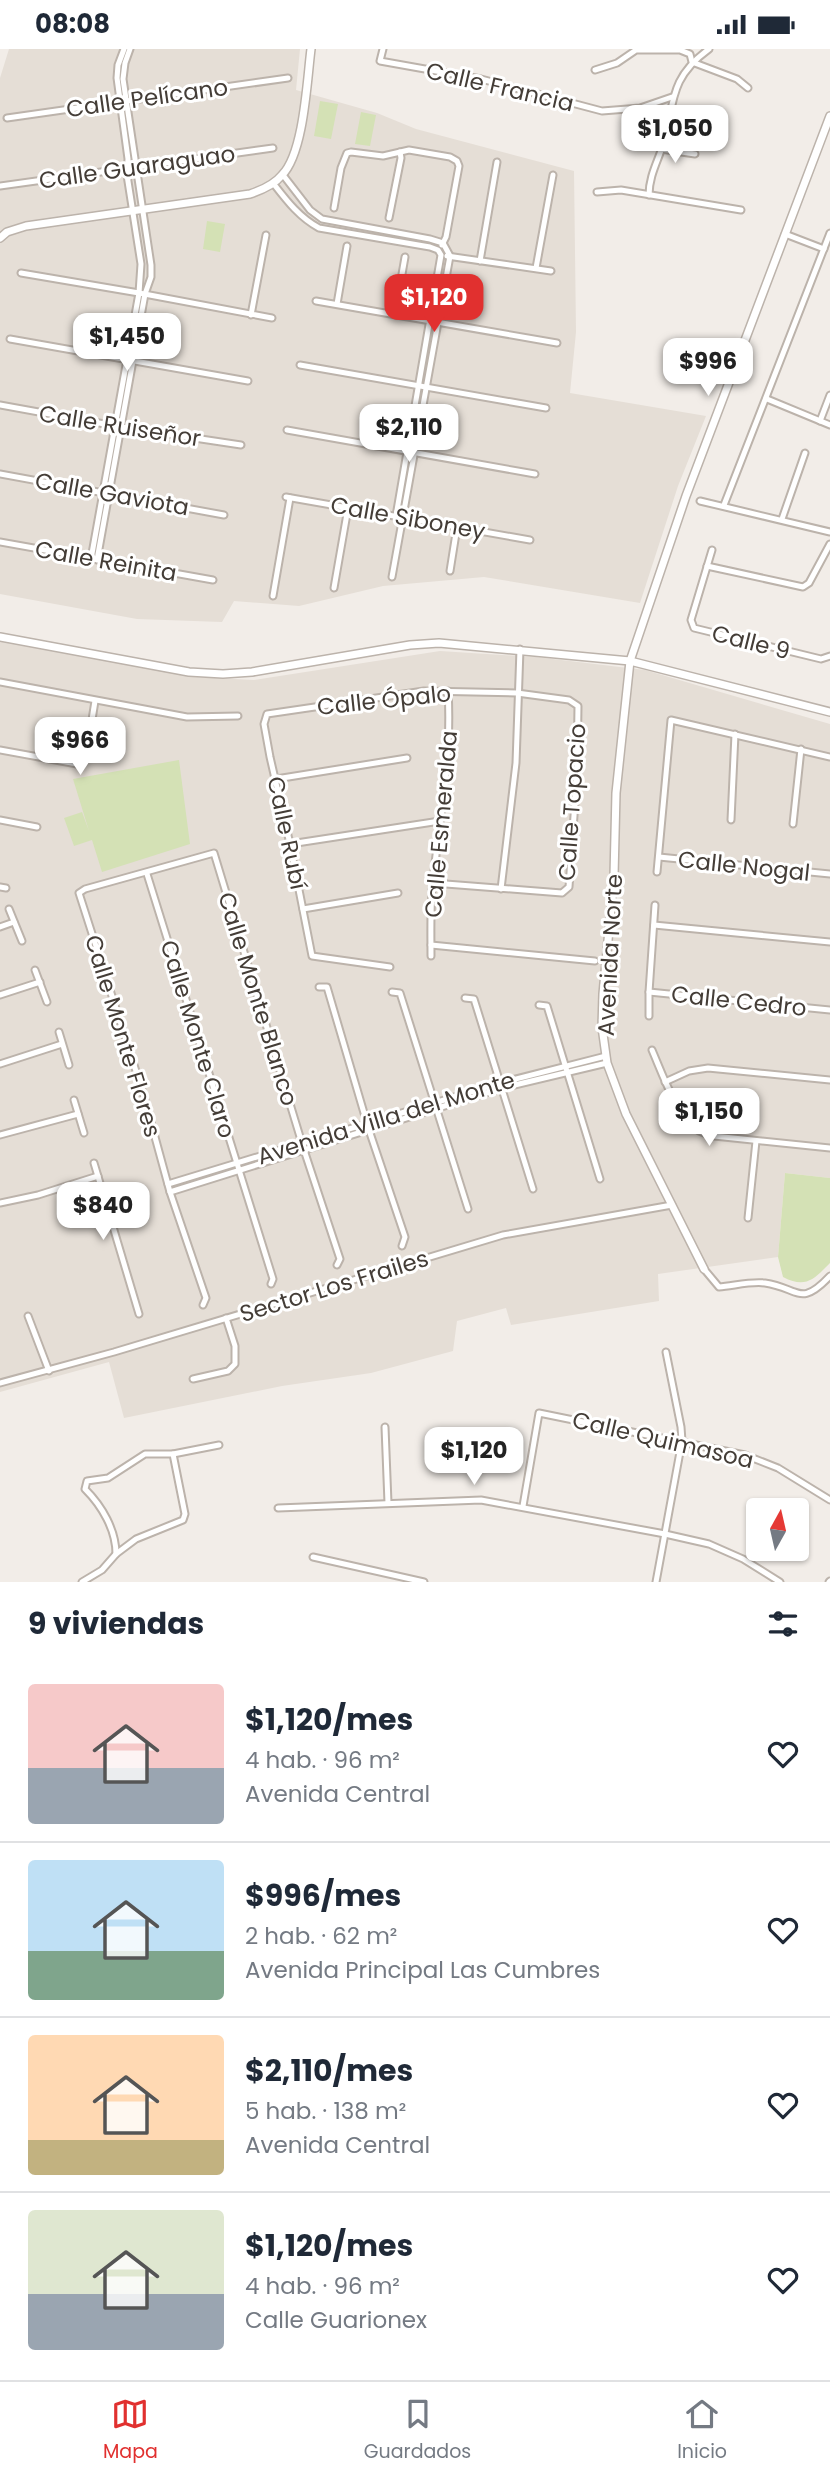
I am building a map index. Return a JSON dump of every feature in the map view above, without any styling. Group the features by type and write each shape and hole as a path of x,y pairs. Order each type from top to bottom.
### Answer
{"street":[{"path":"124,49 118,65 151,265 151,277 142,293"},
{"path":"94,559 142,293 141,264 127,168 123,102 125,63 130,49"},
{"path":"0,238 7,232 26,226 250,194 273,183 283,175 294,156 311,49"},
{"name":"Calle Francia","path":"383,49 380,61 481,79 602,111 640,108 672,96"},
{"path":"649,195 649,181 661,149 672,96 692,62 709,49"},
{"path":"595,70 617,63 636,50 680,50 690,54 692,62"},
{"path":"692,62 737,79 748,88"},
{"name":"Calle Pelícano","path":"7,118 288,78"},
{"name":"Avenida Norte","path":"705,1269 626,1114 607,1059 602,1027 614,876 616,793 630,661 687,496 830,116"},
{"name":"Calle Guaraguao","path":"0,186 273,148"},
{"path":"661,149 695,153"},
{"path":"334,208 346,153 383,156 409,150 450,157 457,161 459,166 449,225 439,253 434,321"},
{"path":"389,218 400,152"},
{"path":"480,261 497,162"},
{"path":"283,175 304,204 322,219 443,243"},
{"path":"536,268 553,175"},
{"path":"273,183 306,221 319,228 450,256 551,271"},
{"path":"597,193 621,190 741,210"},
{"path":"355,235 356,226"},
{"path":"374,238 375,229"},
{"path":"724,505 830,233"},
{"path":"251,315 266,235"},
{"path":"785,235 824,249"},
{"path":"392,577 399,517 422,386 450,256 443,243"},
{"path":"337,304 347,246"},
{"path":"395,314 405,257"},
{"path":"22,273 272,319"},
{"path":"316,301 557,343"},
{"path":"10,339 248,381"},
{"path":"300,365 546,408"},
{"path":"820,421 830,395"},
{"path":"767,399 830,425"},
{"name":"Calle Ruiseñor","path":"0,405 240,445"},
{"path":"287,430 535,474"},
{"path":"782,519 805,453"},
{"name":"Calle Gaviota","path":"0,474 224,515"},
{"name":"Calle Siboney","path":"273,596 288,497 530,540"},
{"path":"700,501 830,532"},
{"path":"334,587 348,508"},
{"path":"450,571 457,527"},
{"name":"Calle Reinita","path":"0,543 213,580"},
{"path":"712,550 707,566 803,587 809,583 830,544"},
{"name":"Calle 9","path":"707,566 691,620 694,628 821,660 830,656"},
{"path":"0,637 189,672 223,674 252,672 426,643 520,649 630,661 830,712"},
{"path":"501,889 515,774 520,649"},
{"path":"0,682 187,717 239,716"},
{"name":"Calle Ópalo","path":"271,713 403,693 448,691 517,693 569,699 578,706"},
{"name":"Calle Esmeralda","path":"431,956 433,883 450,737 448,691"},
{"path":"0,750 77,764 82,762 86,757 95,701"},
{"name":"Calle Topacio","path":"433,883 562,894 569,887 578,706"},
{"name":"Calle Rubí","path":"271,713 267,714 264,724 312,957 390,967"},
{"path":"657,872 671,720 830,757"},
{"path":"731,820 735,734"},
{"path":"793,824 801,749"},
{"path":"276,779 407,758"},
{"path":"0,820 37,827"},
{"path":"290,844 440,821"},
{"name":"Calle Monte Blanco","path":"147,873 214,853 340,1259 337,1265"},
{"name":"Calle Nogal","path":"659,857 830,874"},
{"name":"Calle Monte Flores","path":"147,873 85,889 79,893 143,1093 170,1192 206,1298 203,1305"},
{"name":"Calle Monte Claro","path":"147,873 237,1171 273,1279 271,1284"},
{"path":"303,909 398,893"},
{"path":"649,1016 655,905"},
{"path":"9,909 22,941"},
{"path":"0,927 14,922"},
{"path":"654,925 830,942"},
{"path":"431,945 595,961"},
{"path":"35,969 47,1002"},
{"path":"0,995 40,982"},
{"path":"318,987 327,987 369,1130 405,1237 402,1246"},
{"path":"392,992 400,993 468,1209"},
{"name":"Calle Cedro","path":"649,992 830,1010"},
{"path":"465,998 474,999 533,1189"},
{"path":"539,1006 547,1006 600,1179"},
{"path":"59,1033 69,1065"},
{"path":"0,1064 62,1044"},
{"path":"653,1050 665,1082 689,1123 700,1131 714,1136 830,1148"},
{"name":"Avenida Villa del Monte","path":"170,1192 369,1130 501,1085 607,1059"},
{"path":"665,1082 689,1071 708,1068 830,1080"},
{"path":"74,1100 84,1133"},
{"name":"Avenida Villa del Monte","path":"168,1184 367,1123 435,1106"},
{"path":"0,1135 78,1114"},
{"path":"748,1218 756,1141"},
{"path":"94,1163 139,1314"},
{"path":"0,1203 98,1177"},
{"name":"Sector Los Frailes","path":"0,1383 49,1371 503,1235 672,1205"},
{"path":"705,1269 719,1287 764,1282 802,1295 816,1291 830,1276"},
{"path":"28,1315 49,1371"},
{"path":"193,1379 228,1371 235,1364 235,1346 226,1318"},
{"path":"656,1582 682,1441 666,1352"},
{"name":"Calle Quimasoa","path":"523,1506 539,1413 745,1455 778,1468 830,1500"},
{"path":"385,1427 388,1503"},
{"path":"116,1554 116,1540 105,1517 85,1489 87,1481 108,1478 145,1454 173,1454 219,1445"},
{"path":"82,1582 102,1570 116,1554 136,1539 183,1520 185,1514 173,1454"},
{"path":"278,1508 481,1500 523,1506 709,1545 743,1559 780,1582"},
{"path":"313,1557 396,1579 425,1582"}],"shaded area":[{"path":"9,49 300,49 296,90 377,113 416,129 574,171 576,332 570,393 706,416 678,486 640,603 484,577 383,586 299,606 234,601 222,622 137,619 0,594 0,78"},
{"path":"0,639 194,677 254,680 440,651 536,657 645,670 830,724 830,1178 785,1173 778,1257 658,1274 659,1301 511,1325 506,1308 457,1321 453,1351 371,1373 282,1386 124,1418 109,1362 0,1392"}],"green space":[{"path":"320,101 338,104 331,139 314,136"},
{"path":"361,112 376,115 370,146 355,144"},
{"path":"207,221 225,224 220,252 203,249"},
{"path":"179,760 190,844 102,872 92,840 74,846 64,818 82,812 89,831 73,779"},
{"path":"785,1173 830,1178 830,1263 814,1278 804,1282 783,1277 778,1257"}]}
